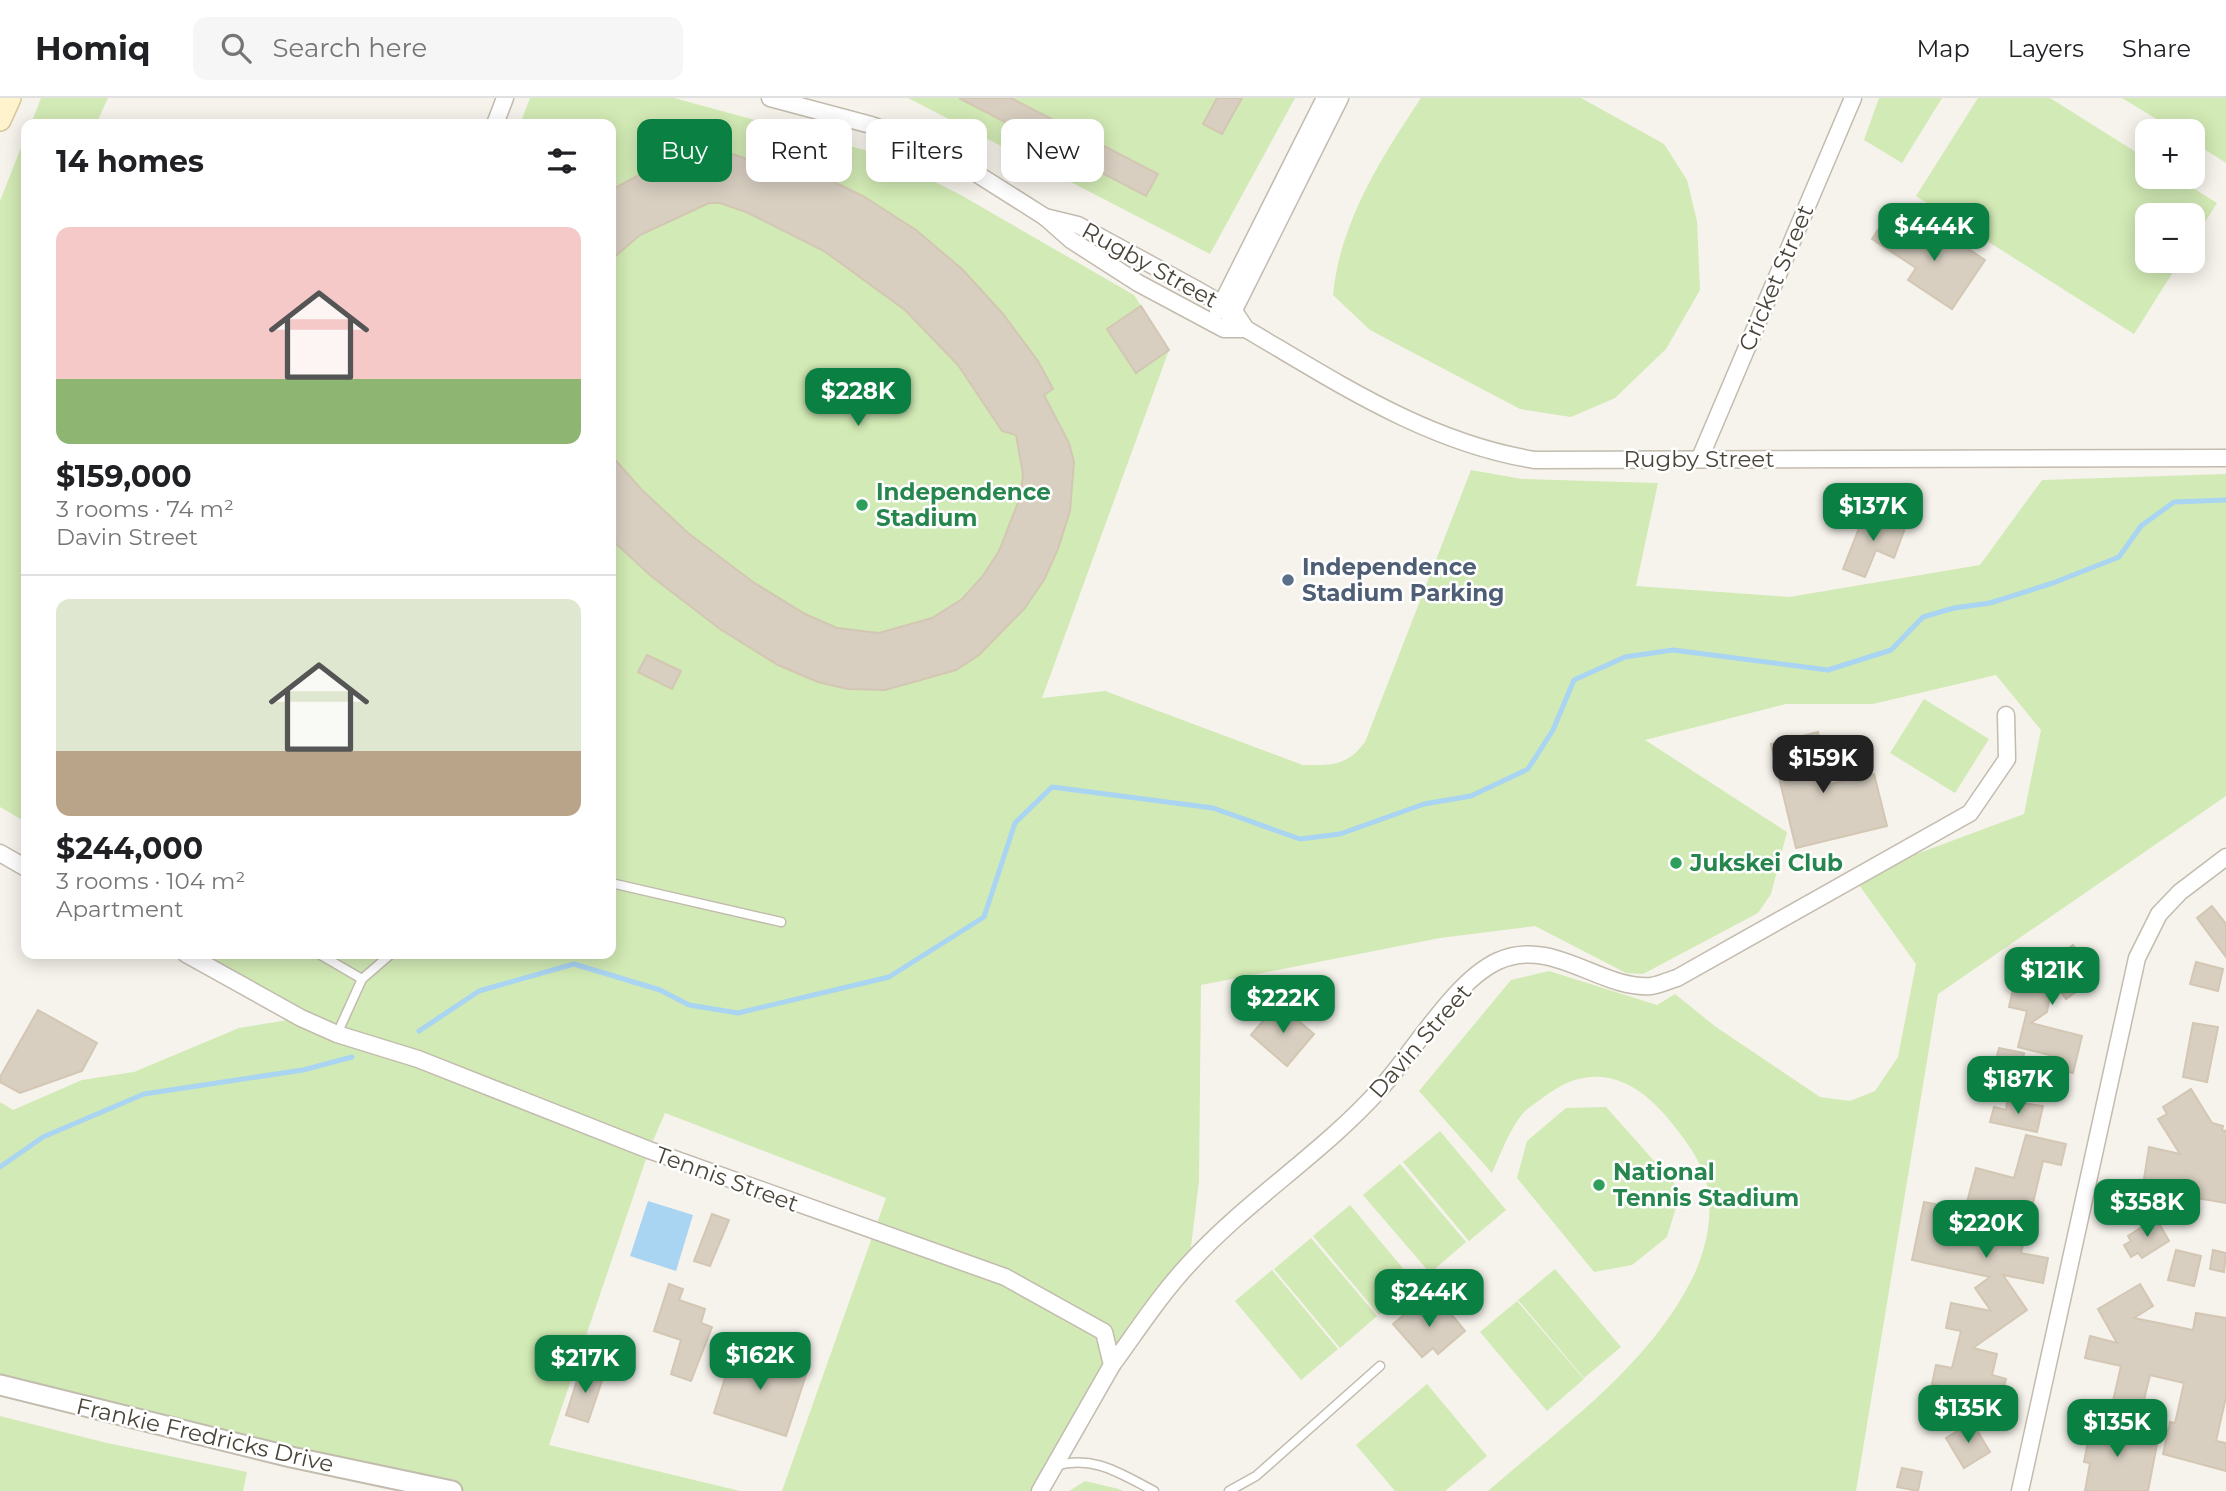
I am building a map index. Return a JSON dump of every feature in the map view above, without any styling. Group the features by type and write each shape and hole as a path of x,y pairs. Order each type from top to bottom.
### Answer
{"main road":[{"path":"0,120 10,98"}],"street":[{"path":"497,119 505,98"},
{"name":"Rugby Street","path":"770,98 871,125 918,142 963,166 1045,217 1071,240 1115,269 1218,326 1246,329"},
{"path":"1228,307 1325,98"},
{"path":"1218,326 1340,98"},
{"name":"Cricket Street","path":"1700,458 1853,98"},
{"name":"Rugby Street","path":"1045,217 1062,219 1087,229 1228,307 1246,329 1367,400 1433,432 1492,453 1535,460 2226,458"},
{"name":"Davin Street","path":"1112,1365 1189,1263 1379,1091 1459,991 1478,974 1499,961 1544,957 1566,961 1633,985 1653,986 1677,978 1970,813 2007,759 2006,715"},
{"path":"0,853 21,865"},
{"path":"2020,1491 2137,958 2159,914 2180,892 2226,857"},
{"name":"Tennis Street","path":"195,959 301,1018 337,1034 418,1059 685,1164 1005,1277 1104,1332 1112,1365"},
{"path":"1040,1491 1112,1365"},
{"name":"Frankie Fredricks Drive","path":"0,1385 291,1457 452,1491"}],"lane":[{"path":"616,884 781,922"},
{"path":"328,959 362,979"},
{"path":"337,1034 362,979 384,959"},
{"path":"1229,1491 1256,1476 1380,1366"},
{"path":"1055,1466 1074,1460 1098,1463 1154,1491"}],"green space":[{"path":"41,98 108,98 98,119 33,119"},
{"path":"530,98 674,98 751,119 746,119 746,182 852,182 852,147 866,150 866,182 935,182 1134,295 1169,350 1042,698 1105,691 1303,765 1338,763 1351,756 1365,742 1471,470 1522,479 1658,483 1636,586 1789,597 1980,565 2042,480 2226,474 2226,796 1938,994 1856,1491 1488,1491 1573,1419 1627,1368 1674,1311 1701,1258 1709,1225 1708,1191 1697,1159 1664,1114 1635,1088 1618,1080 1583,1078 1564,1084 1545,1096 1524,1112 1514,1125 1492,1173 1419,1091 1511,980 1549,971 1657,1005 1675,994 1716,1027 1820,1097 1850,1101 1875,1091 1898,1057 1916,964 1859,885 1903,859 2024,814 2041,730 1996,675 1873,704 1786,704 1645,740 1787,832 1771,894 1758,913 1643,974 1626,973 1535,926 1440,938 1201,985 1199,1181 1189,1263 1166,1292 1040,1491 782,1491 886,1198 665,1113 649,1150 549,1445 740,1491 463,1491 0,1385 0,1102 13,1110 82,1080 134,1072 239,1028 300,1018 195,959 616,959 616,119 522,119"},
{"path":"908,98 1295,98 1210,254 1071,182 1104,182 1104,119 1001,119 1001,146 987,139 987,119 949,119"},
{"path":"1421,98 1581,98 1664,144 1687,180 1697,221 1700,290 1666,349 1615,398 1571,417 1520,409 1370,330 1333,295 1337,268 1353,216 1377,167"},
{"path":"1879,98 1942,98 1902,163 1864,140"},
{"path":"1978,98 2050,98 2135,151 2135,189 2194,189 2217,203 2205,222 2205,203 2135,203 2135,273 2172,273 2134,334 1916,196"},
{"path":"2122,98 2226,98 2226,163 2205,150 2205,119 2156,119"},
{"path":"21,148 21,819 0,807 0,201"},
{"path":"1924,699 1989,739 1955,793 1890,753"},
{"name":"National Tennis Stadium","path":"1606,1107 1681,1191 1667,1237 1632,1265 1594,1272 1517,1178 1527,1141 1566,1108"},
{"path":"1440,1131 1506,1210 1469,1241 1403,1162"},
{"path":"1400,1164 1466,1242 1430,1273 1363,1195"},
{"path":"1350,1205 1416,1284 1379,1315 1313,1236"},
{"path":"1311,1238 1377,1316 1340,1348 1274,1269"},
{"path":"1555,1269 1621,1347 1584,1378 1518,1300"},
{"path":"1272,1270 1338,1349 1301,1380 1235,1301"},
{"path":"1517,1301 1584,1379 1547,1411 1480,1332"},
{"path":"1427,1384 1487,1456 1445,1491 1395,1491 1356,1445"},
{"path":"0,1416 107,1443 247,1472 243,1491 0,1491"},
{"path":"1085,1481 1119,1489 1123,1491 1069,1491"}],"water":[{"path":"648,1201 693,1215 676,1271 630,1256"}],"building":[{"path":"959,98 1011,98 1052,119 1001,119"},
{"path":"1217,98 1242,98 1222,134 1203,124"},
{"path":"1104,146 1158,174 1146,196 1104,174"},
{"path":"732,154 746,159 746,182 834,182 863,196 916,230 963,270 1003,314 1038,361 1053,389 1044,395 1069,443 1074,462 1070,511 1058,549 1044,580 1024,609 979,655 956,670 885,690 848,689 818,682 778,665 720,629 651,576 616,544 616,461 641,489 688,533 753,582 805,614 837,628 879,633 932,618 962,599 982,577 999,551 1021,495 1023,474 1016,435 1002,431 958,365 905,310 824,251 746,212 720,203 709,203 640,235 616,256 616,187 637,176 637,182 732,182"},
{"path":"1884,221 1928,250 1941,231 1985,260 1952,309 1908,280 1916,268 1872,239"},
{"path":"1141,306 1169,350 1136,373 1107,329"},
{"path":"1865,513 1905,528 1894,558 1876,550 1865,577 1843,569"},
{"path":"647,655 681,671 672,689 638,672"},
{"path":"1818,732 1830,784 1874,774 1887,826 1796,848 1771,744"},
{"path":"2212,906 2226,924 2226,957 2197,918"},
{"path":"2073,945 2096,977 2066,999 2053,981 2047,1012 2031,1023 2082,1036 2073,1073 2058,1069 2061,1058 2018,1047 2027,1011 2009,1007 2014,985 2029,988 2040,969"},
{"path":"2196,962 2223,969 2218,991 2190,984"},
{"path":"1278,1003 1314,1034 1287,1066 1251,1035"},
{"path":"38,1010 97,1043 82,1071 20,1093 0,1082 0,1077"},
{"path":"2193,1023 2218,1027 2207,1082 2183,1077"},
{"path":"1999,1048 2024,1053 2019,1075 1994,1069"},
{"path":"2191,1089 2212,1123 2223,1126 2222,1130 2226,1131 2226,1203 2173,1194 2170,1204 2141,1198 2149,1147 2180,1154 2158,1119 2167,1114 2163,1107"},
{"path":"2007,1101 2043,1106 2037,1132 1990,1122 1994,1107 2006,1110"},
{"path":"2026,1135 2066,1144 2061,1165 2043,1161 2021,1253 2048,1258 2043,1283 2003,1275 2027,1310 1973,1348 1997,1354 1992,1375 2006,1379 2000,1401 1932,1384 1936,1365 1952,1368 1961,1331 1946,1328 1951,1303 1991,1311 1975,1288 1990,1277 1912,1260 1924,1202 1965,1210 1976,1168 2014,1178"},
{"path":"712,1214 729,1220 710,1266 694,1261"},
{"path":"2156,1218 2169,1241 2142,1258 2138,1253 2131,1257 2124,1245 2131,1241 2128,1236"},
{"path":"2176,1250 2201,1256 2194,1286 2168,1280"},
{"path":"2213,1250 2226,1253 2224,1272 2210,1269"},
{"path":"669,1284 683,1289 679,1300 705,1309 701,1323 712,1327 691,1381 671,1374 681,1340 654,1331"},
{"path":"2140,1284 2153,1306 2134,1318 2193,1330 2196,1313 2226,1318 2226,1397 2216,1441 2226,1443 2226,1471 2163,1454 2170,1422 2175,1423 2184,1383 2150,1375 2142,1408 2113,1401 2121,1366 2085,1358 2090,1336 2117,1343 2098,1309"},
{"path":"1442,1303 1465,1331 1438,1354 1433,1348 1422,1357 1393,1324 1414,1306 1418,1312 1426,1305 1432,1312"},
{"path":"734,1349 807,1372 786,1436 714,1413"},
{"path":"581,1368 604,1375 588,1422 566,1415"},
{"path":"2093,1416 2120,1421 2117,1436 2157,1444 2148,1491 2085,1491 2090,1463 2084,1462"},
{"path":"1972,1422 1990,1452 1964,1468 1946,1438"},
{"path":"1902,1468 1922,1472 1918,1491 1897,1487"}],"waterway":[{"path":"419,1031 479,991 574,964 660,990 689,1005 738,1013 889,977 984,917 1015,823 1052,787 1213,808 1300,839 1340,834 1424,804 1471,796 1528,769 1553,730 1574,680 1625,657 1673,650 1828,670 1891,650 1923,617 1954,608 1990,603 2053,583 2119,557 2141,526 2174,502 2226,500"},
{"path":"0,1167 43,1137 144,1094 303,1070 352,1057"}],"place":[{"name":"Independence Stadium","path":"862,505"},
{"name":"Independence Stadium Parking","path":"1288,580"},
{"name":"Jukskei Club","path":"1676,863"},
{"name":"National Tennis Stadium","path":"1599,1185"}]}
